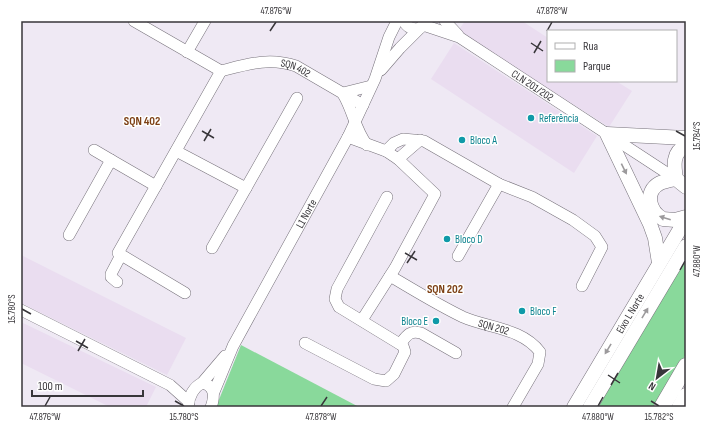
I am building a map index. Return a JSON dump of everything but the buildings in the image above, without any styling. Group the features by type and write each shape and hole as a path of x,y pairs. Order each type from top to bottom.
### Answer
{"highway":[{"path":"662,407 686,366"},
{"path":"680,407 686,396"}],"main road":[{"path":"659,262 657,244 650,224 607,134 686,138"},
{"path":"686,146 682,148 676,156 674,169 681,183 661,183 656,186 651,194 652,208 663,219 676,220 686,218"},
{"name":"Eixo L Norte","path":"574,407 686,218"},
{"name":"Eixo L Norte","path":"590,407 686,246"}],"street":[{"path":"134,21 221,70 118,253 185,293"},
{"path":"187,52 205,21"},
{"name":"L1 Norte","path":"211,407 214,400 214,392 233,346 348,137 373,82 389,38 398,21"},
{"name":"CLN 201/202","path":"404,21 408,27 413,29 423,25 436,28 459,37 681,183"},
{"name":"CLN 201/202","path":"445,21 459,37"},
{"name":"L1 Norte","path":"373,82 390,59 423,25"},
{"name":"SQN 402","path":"221,70 255,62 284,62 296,66 363,105"},
{"path":"367,145 360,134 356,121 343,93 373,82"},
{"path":"212,248 296,98"},
{"path":"348,137 386,151 398,159 435,194 390,276 362,320"},
{"path":"386,151 394,143 403,139 420,140 499,184 532,196 573,220 595,236 602,247 601,252 582,286"},
{"path":"398,159 405,151 420,140"},
{"path":"339,154 367,145"},
{"path":"94,150 156,186"},
{"path":"176,151 246,188"},
{"path":"69,235 111,160"},
{"path":"458,256 499,184"},
{"path":"305,343 374,379 386,381 394,374 405,352 405,349 400,344 339,307 334,299 360,243 388,197"},
{"path":"117,282 111,277 111,274 121,255"},
{"name":"SQN 202","path":"390,276 450,311 470,320 512,332 536,346 540,352 538,364 512,407"},
{"path":"21,310 170,386 188,406"},
{"path":"400,344 406,335 415,331 456,353"},
{"name":"L1 Norte","path":"188,406 198,386 233,346"},
{"path":"170,386 211,387 214,392"}],"shaded area":[{"path":"465,21 522,21 547,37 547,82 618,82 632,91 609,127 458,31"},
{"path":"454,43 597,136 574,173 431,79"},
{"path":"21,255 186,338 167,375 21,303"},
{"path":"21,322 156,387 146,407 110,407 21,363"}],"green space":[{"path":"686,259 686,354 656,407 595,407"},
{"path":"241,345 359,407 216,407"}],"place":[{"name":"Referência","path":"531,118"},
{"name":"Bloco A","path":"462,140"},
{"name":"Bloco D","path":"447,239"},
{"name":"Bloco F","path":"522,311"},
{"name":"Bloco E","path":"436,321"}],"district":[{"name":"SQN 402","path":"142,121"},
{"name":"SQN 202","path":"445,289"}]}
